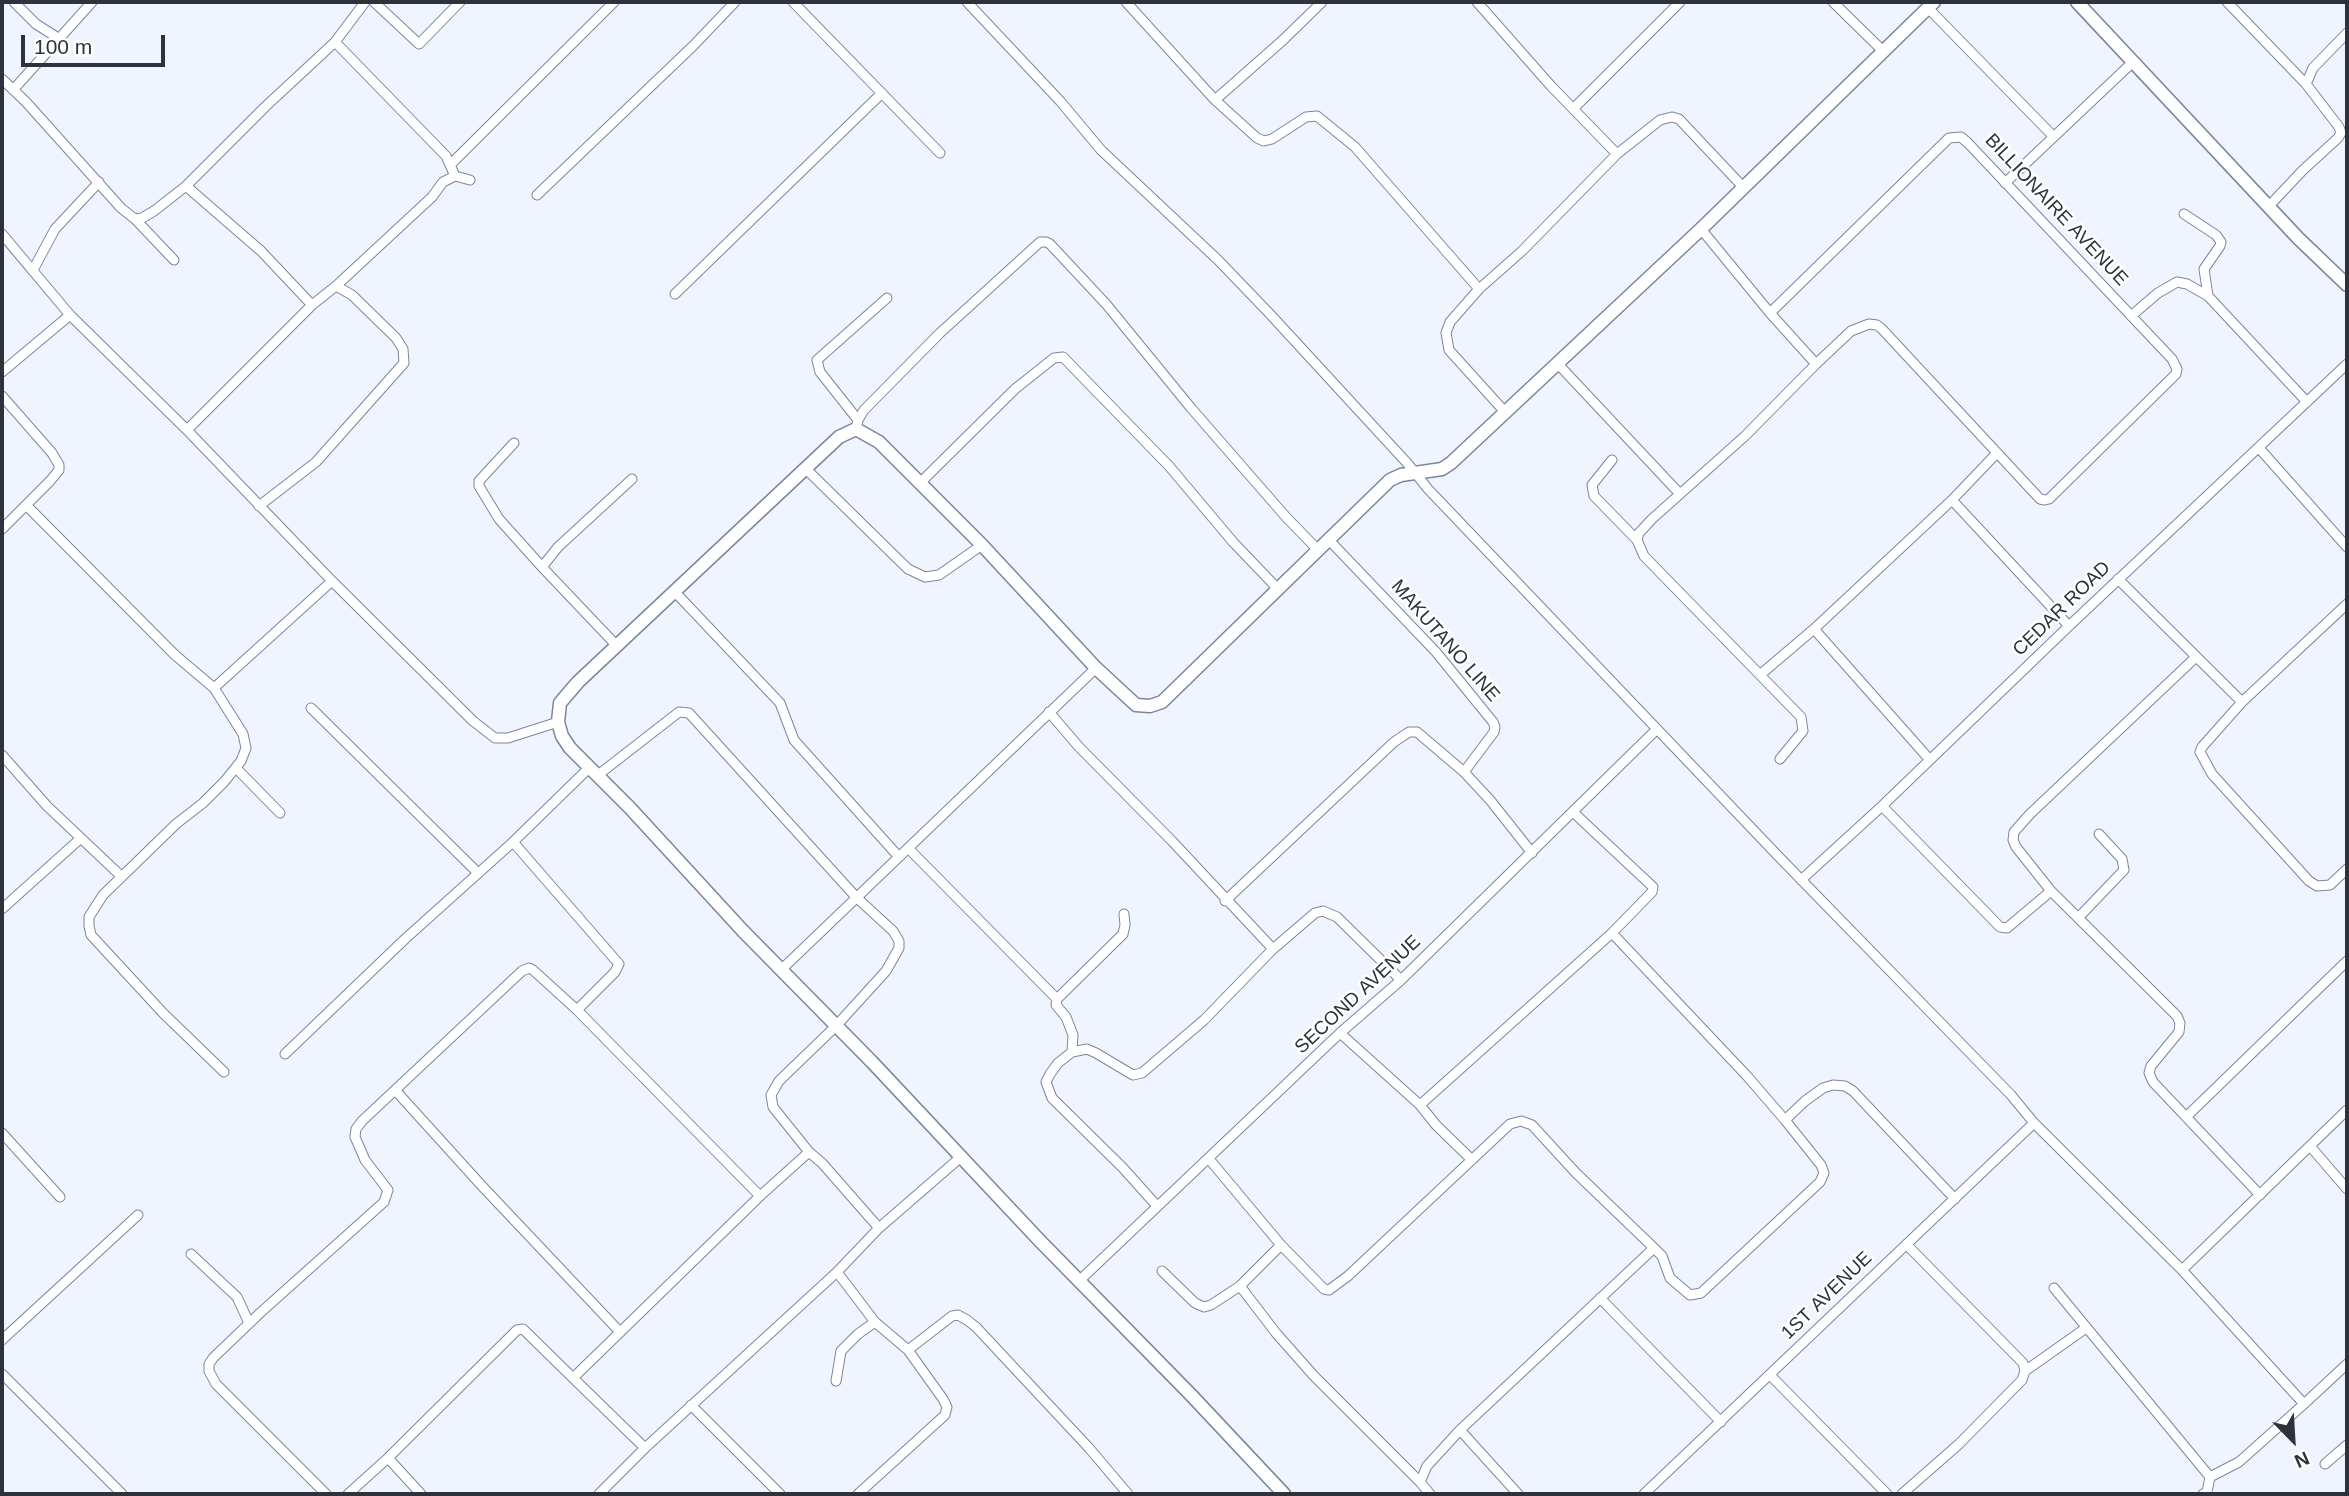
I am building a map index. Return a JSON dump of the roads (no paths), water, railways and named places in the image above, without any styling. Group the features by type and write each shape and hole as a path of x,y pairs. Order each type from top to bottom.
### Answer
{"street":[{"path":"14,2 36,24 58,38"},
{"path":"13,90 92,2"},
{"path":"135,219 154,211 186,187 335,42 365,2"},
{"path":"374,2 419,44 460,2"},
{"path":"451,164 614,2"},
{"path":"537,195 694,45 735,2"},
{"path":"793,2 940,153"},
{"path":"967,2 1060,100 1101,150 1218,260 1428,489 1801,880 2011,1095 2034,1123 2182,1270 2304,1404"},
{"path":"1126,2 1215,100 1257,138 1264,141 1272,139 1306,117 1317,116 1355,148 1479,289"},
{"path":"1215,100 1322,2"},
{"path":"1477,2 1551,86 1617,154"},
{"path":"1574,108 1680,2"},
{"path":"1833,2 1884,52"},
{"path":"2077,2 2298,238 2346,282"},
{"path":"2227,2 2306,84 2341,133 2269,206"},
{"path":"887,298 817,360 820,372 857,424 879,442 982,545 1096,668 1136,705 1150,706 1162,702 1390,480 1430,472 1451,463 1701,229 1931,5 2053,136"},
{"path":"2306,84 2314,68 2347,34"},
{"path":"335,42 446,156 454,176"},
{"path":"2005,183 2134,61"},
{"path":"2,79 121,208 174,260"},
{"path":"675,295 882,93"},
{"path":"1505,412 1449,350 1446,340 1450,322 1479,289 1522,251 1617,154 1660,120 1672,117 1679,119 1744,187"},
{"name":"BILLIONAIRE AVENUE","path":"1770,313 1949,138 1961,137 2172,359 2176,364 2176,374 2049,499 2040,499 1877,325 1869,324 1851,331 1816,363"},
{"path":"187,430 312,305 337,286 432,197 443,182 454,176 470,180"},
{"path":"33,270 55,229 99,182"},
{"path":"186,187 261,251 312,305"},
{"path":"2184,214 2216,235 2221,242 2204,268 2208,296"},
{"path":"1637,540 1639,533 1652,519 1745,436 1816,363 1770,313 1701,229"},
{"path":"2,234 70,314 473,722 495,738 521,735 558,722"},
{"path":"1284,1494 570,748 562,736 558,722 560,703 578,682 839,436 857,424 864,410 950,324 1041,242 1050,244 1106,304 1191,408 1318,550"},
{"path":"2131,316 2158,293 2177,282 2187,284 2208,296 2306,402"},
{"path":"259,506 316,462 404,363 405,355 396,338 352,295 337,286"},
{"path":"2,372 70,314"},
{"path":"920,484 1015,388 1054,358 1063,357 1169,467 1233,542 1277,588"},
{"path":"1557,363 1680,494"},
{"name":"CEDAR ROAD","path":"1801,880 2347,364"},
{"path":"2,396 52,453 59,465 59,470 50,481 2,529"},
{"path":"514,443 480,481 479,486 499,519 617,646"},
{"path":"2259,448 2347,547"},
{"path":"1761,674 1814,629 1952,500 1997,453"},
{"path":"1612,460 1592,485 1594,496 1637,540 1644,555 1801,717 1804,723 1803,731 1780,759"},
{"path":"805,468 908,569 925,577 939,575 982,545"},
{"path":"542,567 565,540 632,479"},
{"path":"1952,500 2069,625"},
{"path":"26,505 175,655 214,688 243,734 246,748 236,768 203,803 176,824 121,876 103,895 89,917 91,935 163,1013 224,1072"},
{"name":"MAKUTANO LINE","path":"1328,539 1436,652 1493,722 1494,732 1464,772"},
{"path":"2118,579 2242,702"},
{"path":"214,688 332,581"},
{"path":"674,592 780,703 794,740 899,857"},
{"path":"2347,604 2242,702 2200,752 2212,774 2309,881 2317,886 2330,885 2347,869"},
{"path":"1814,629 1930,760"},
{"path":"2196,657 2030,814 2014,832 2013,840 2051,891 2177,1016 2180,1023 2179,1032 2151,1066 2152,1082 2260,1195"},
{"path":"781,970 1096,668"},
{"path":"311,708 478,873"},
{"path":"285,1054 405,939 594,771 679,712 685,711 856,897 893,931 899,941 899,948 886,971 836,1026 779,1081 771,1095 773,1107 809,1152 880,1228"},
{"path":"1049,712 1079,747 1273,949"},
{"name":"SECOND AVENUE","path":"1079,1281 1340,1033 1401,980 1657,729"},
{"path":"1225,901 1394,742 1409,732 1417,733 1464,772 1532,853"},
{"path":"2,755 47,806 121,876"},
{"path":"236,768 280,813"},
{"path":"1882,806 2000,927 2007,928 2051,891"},
{"path":"1420,1105 1612,933 1652,892 1653,887 1573,812"},
{"path":"2078,918 2124,870 2122,859 2099,834"},
{"path":"2,909 80,838"},
{"path":"513,842 619,964 615,972 577,1010"},
{"path":"908,848 1057,999"},
{"path":"1157,1206 1123,1168 1052,1098 1046,1082 1050,1074 1072,1052 1087,1049 1125,1072 1133,1075 1142,1073 1204,1020 1273,949 1315,913 1328,912 1337,917 1401,980"},
{"path":"1072,1052 1073,1035 1066,1017 1056,1004 1057,999 1123,934 1124,914"},
{"path":"1209,1158 1280,1245 1324,1289 1333,1288 1510,1124 1521,1121 1532,1125 1576,1173 1662,1256 1670,1278 1690,1294 1702,1293 1820,1182 1824,1173 1821,1165 1747,1076 1612,933"},
{"path":"2186,1117 2347,961"},
{"path":"326,1494 216,1384 209,1371 212,1358 384,1202 388,1194 386,1185 365,1160 355,1136 356,1129 526,969 533,970 577,1010 760,1196"},
{"path":"1340,1033 1420,1105 1436,1125 1472,1160"},
{"path":"1785,1120 1823,1088 1845,1086 1853,1091 1955,1199"},
{"path":"395,1090 620,1332"},
{"path":"2182,1270 2347,1110"},
{"name":"1ST AVENUE","path":"1644,1494 2034,1123"},
{"path":"2,1133 60,1197"},
{"path":"2310,1146 2347,1189"},
{"path":"573,1378 760,1196 809,1152"},
{"path":"599,1494 691,1405 837,1272 880,1228 962,1156"},
{"path":"2,1340 138,1214"},
{"path":"1162,1271 1200,1307 1211,1305 1240,1286 1280,1245"},
{"path":"1902,1494 1959,1444 2022,1380 2025,1371 2023,1363 1907,1245"},
{"path":"1420,1482 1427,1466 1460,1430 1654,1248"},
{"path":"191,1254 237,1297 249,1324"},
{"path":"837,1272 875,1322 908,1350 947,1407 945,1415 858,1494"},
{"path":"1240,1286 1314,1376 1430,1494"},
{"path":"2054,1288 2210,1477"},
{"path":"1601,1298 1721,1422"},
{"path":"908,1350 952,1316 958,1315 967,1320 1128,1494"},
{"path":"836,1381 841,1351 875,1322"},
{"path":"348,1494 520,1328 645,1448"},
{"path":"2025,1371 2086,1328"},
{"path":"2206,1494 2210,1477 2239,1462 2347,1364"},
{"path":"1770,1375 1887,1494"},
{"path":"2,1376 122,1494"},
{"path":"691,1405 780,1494"},
{"path":"1460,1430 1518,1494"},
{"path":"2325,1464 2347,1445"},
{"path":"388,1458 421,1494"}]}
